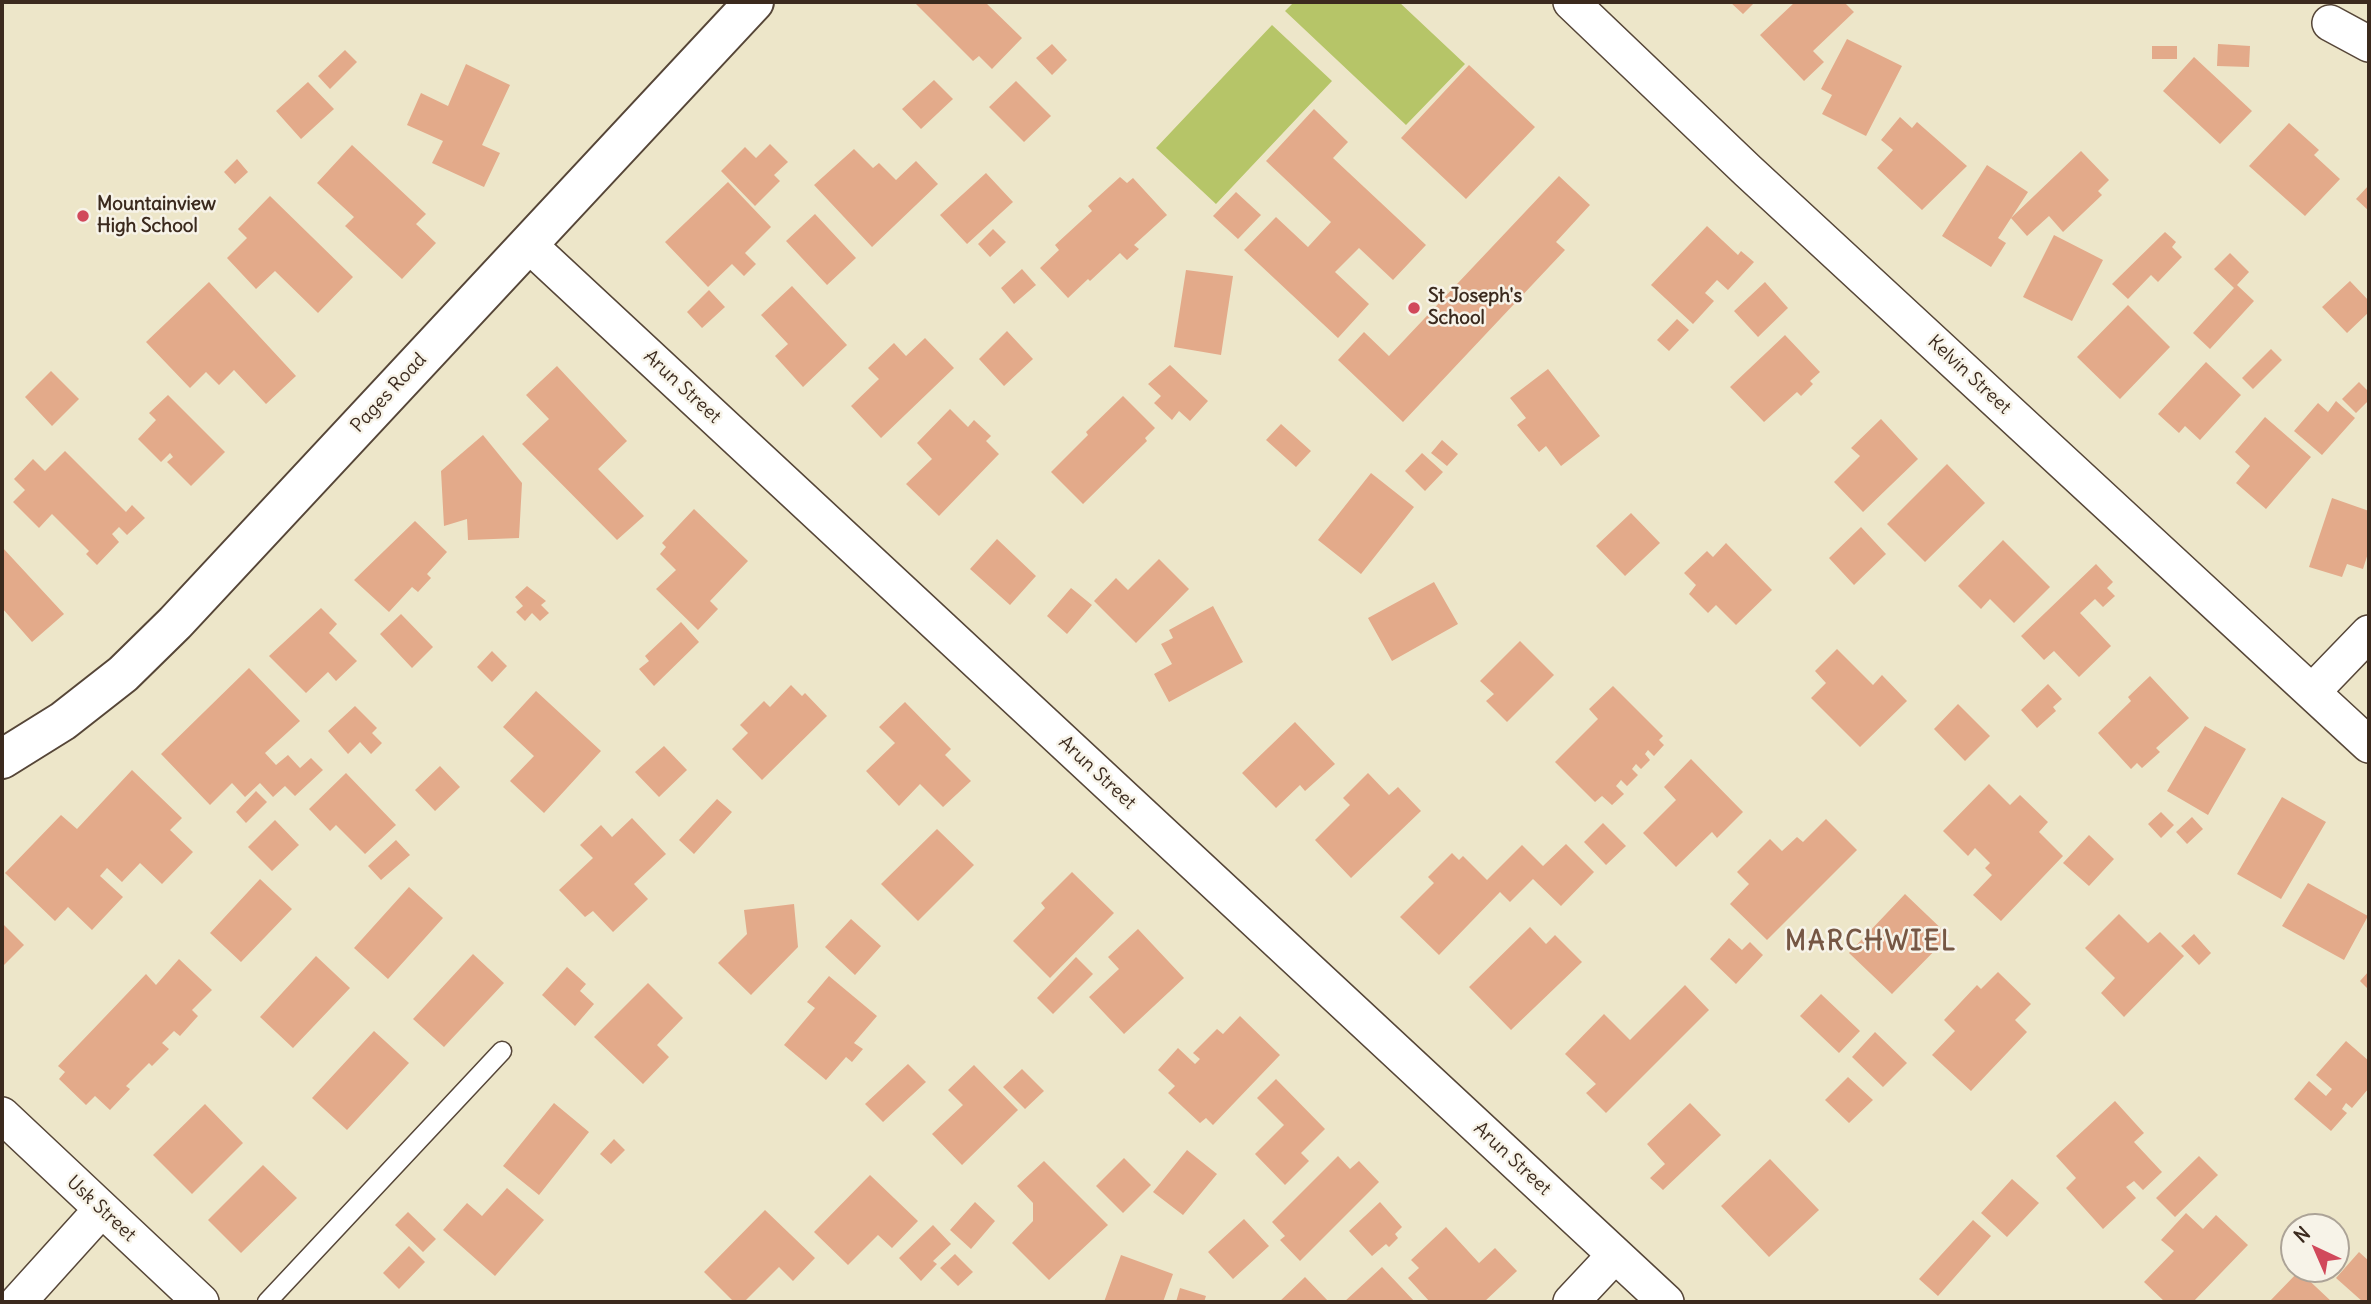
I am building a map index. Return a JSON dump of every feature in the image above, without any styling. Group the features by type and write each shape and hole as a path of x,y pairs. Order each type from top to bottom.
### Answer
{"street":[{"name":"Pages Road","path":"2,759 63,721 123,674 175,623 754,2"},
{"name":"Kelvin Street","path":"1571,2 1748,171 2369,745"},
{"path":"2330,23 2369,44"},
{"name":"Arun Street","path":"528,244 1666,1302"},
{"path":"2312,692 2369,632"},
{"name":"Usk Street","path":"2,1115 201,1302"},
{"path":"18,1302 102,1209"},
{"path":"1571,1302 1615,1255"}],"lane":[{"path":"267,1302 502,1051"}],"green space":[{"path":"1294,2 1399,2 1465,64 1406,125 1285,11"},
{"path":"1272,25 1332,81 1216,204 1156,148"}],"building":[{"path":"914,2 985,2 1022,38 992,69 979,56 973,61"},
{"path":"1730,2 1755,2 1743,14"},
{"path":"1795,2 1844,2 1854,12 1813,51 1824,62 1804,81 1760,35"},
{"path":"1847,39 1902,66 1866,136 1822,114 1832,95 1821,89"},
{"path":"1052,44 1067,60 1052,75 1036,58"},
{"path":"2218,44 2250,46 2249,67 2217,66"},
{"path":"2152,46 2177,46 2177,59 2152,59"},
{"path":"345,50 357,62 330,89 318,76"},
{"path":"2194,57 2252,111 2220,144 2163,91"},
{"path":"466,64 510,85 482,145 500,153 484,187 432,163 443,141 407,125 421,93 448,106"},
{"path":"1469,65 1535,127 1466,199 1401,138"},
{"path":"934,80 953,99 921,129 902,109"},
{"path":"1016,81 1051,116 1024,142 989,107"},
{"path":"308,82 334,109 301,139 276,111"},
{"path":"1314,109 1348,142 1333,158 1426,245 1393,280 1359,248 1335,272 1369,304 1338,338 1244,250 1276,217 1308,247 1331,222 1266,161"},
{"path":"1900,117 1912,128 1917,122 1967,166 1922,210 1877,168 1893,150 1881,140"},
{"path":"2289,123 2319,150 2314,155 2340,179 2305,216 2249,166"},
{"path":"770,144 788,162 774,175 780,181 755,206 721,171 745,147 756,158"},
{"path":"352,145 426,214 416,224 436,243 402,279 345,226 354,217 317,183"},
{"path":"854,149 873,168 879,163 896,180 916,161 938,184 872,247 814,185"},
{"path":"2081,151 2109,180 2098,191 2102,195 2063,232 2049,216 2027,236 2011,218"},
{"path":"237,159 248,172 235,184 224,172"},
{"path":"1987,165 2028,192 1998,238 2006,243 1991,267 1942,236"},
{"path":"986,173 1013,202 967,244 940,215"},
{"path":"1559,176 1590,205 1556,242 1565,250 1403,422 1338,360 1364,332 1389,356"},
{"path":"1120,177 1127,183 1133,178 1167,215 1134,245 1139,249 1127,260 1120,253 1068,298 1040,268 1059,250 1055,245 1092,211 1088,206"},
{"path":"728,182 771,227 745,253 756,264 744,276 732,264 708,287 665,242"},
{"path":"2369,185 2369,211 2356,199"},
{"path":"1236,192 1261,215 1238,239 1213,216"},
{"path":"270,196 353,277 318,313 275,271 256,289 227,258 247,238 238,229"},
{"path":"815,214 856,258 827,285 786,241"},
{"path":"1707,226 1738,255 1741,251 1754,262 1728,290 1717,280 1705,293 1714,301 1693,324 1651,285"},
{"path":"993,229 1006,242 990,257 978,244"},
{"path":"2165,232 2176,242 2172,247 2182,257 2158,282 2151,275 2128,299 2112,284"},
{"path":"2054,235 2103,260 2072,321 2023,297"},
{"path":"2230,253 2249,272 2237,285 2254,301 2210,349 2193,333 2234,288 2214,269"},
{"path":"1022,269 1036,285 1014,304 1001,288"},
{"path":"1186,270 1233,276 1221,355 1174,347"},
{"path":"2350,281 2369,301 2369,312 2347,333 2322,307"},
{"path":"209,282 296,376 266,404 234,370 219,385 206,372 190,388 146,342"},
{"path":"1765,282 1788,308 1758,337 1734,311"},
{"path":"792,286 847,345 803,387 775,356 788,344 761,315"},
{"path":"709,290 725,307 702,328 687,312"},
{"path":"2128,305 2170,347 2120,399 2077,357"},
{"path":"1677,319 1689,330 1669,351 1657,340"},
{"path":"1007,331 1033,359 1004,386 979,359"},
{"path":"1785,335 1820,372 1810,381 1813,384 1801,396 1797,392 1764,422 1730,387"},
{"path":"925,338 954,368 881,438 851,406 879,379 868,368 894,343 906,356"},
{"path":"2271,349 2282,360 2253,389 2242,378"},
{"path":"2206,362 2241,395 2200,440 2185,426 2179,433 2158,414"},
{"path":"1170,365 1208,401 1190,421 1179,411 1172,420 1154,403 1161,396 1148,384"},
{"path":"557,366 627,441 598,469 644,516 617,540 522,444 549,419 526,395"},
{"path":"1548,369 1600,436 1561,466 1546,446 1539,452 1517,425 1526,418 1510,398"},
{"path":"51,371 79,399 52,426 25,397"},
{"path":"2359,382 2369,392 2369,400 2356,413 2342,399"},
{"path":"168,395 225,452 191,486 167,462 173,457 170,453 161,462 138,439 156,420 149,413"},
{"path":"1123,396 1155,428 1145,438 1147,441 1083,504 1051,472 1088,435 1086,432"},
{"path":"2336,401 2355,418 2322,455 2294,431 2318,403 2328,412"},
{"path":"950,409 968,427 974,420 991,436 986,441 999,454 939,516 906,484 932,459 917,443"},
{"path":"2265,417 2311,457 2266,509 2236,483 2250,466 2235,452"},
{"path":"1881,419 1918,459 1863,512 1834,482 1860,456 1851,448"},
{"path":"1281,424 1311,451 1296,467 1266,440"},
{"path":"483,435 522,483 519,538 468,540 467,519 444,526 441,471"},
{"path":"1442,440 1458,454 1447,466 1431,453"},
{"path":"65,451 126,512 132,505 145,518 127,535 119,527 112,534 119,542 97,565 86,554 89,551 52,514 39,528 13,502 25,490 14,479 33,459 45,471"},
{"path":"1422,453 1443,472 1425,491 1405,471"},
{"path":"1947,464 1985,503 1925,562 1887,524"},
{"path":"1371,473 1414,507 1361,574 1318,540"},
{"path":"2332,498 2369,511 2369,550 2363,569 2347,564 2342,577 2309,567"},
{"path":"694,509 748,561 710,601 718,609 698,630 656,589 676,570 660,554 666,547 662,543"},
{"path":"1631,513 1660,543 1625,576 1596,546"},
{"path":"415,521 447,552 427,574 431,578 418,592 412,587 389,612 354,580"},
{"path":"1861,527 1886,554 1854,585 1829,558"},
{"path":"997,539 1036,576 1010,605 970,569"},
{"path":"2003,540 2050,587 2014,623 1990,599 1981,609 1958,586"},
{"path":"1726,543 1772,590 1736,625 1716,605 1708,613 1689,594 1696,585 1684,573 1707,551 1713,557"},
{"path":"2,547 64,614 32,642 2,608"},
{"path":"1159,559 1189,589 1136,643 1094,601 1116,578 1128,590"},
{"path":"2096,564 2113,582 2107,588 2115,596 2103,607 2095,599 2080,613 2111,646 2079,677 2054,651 2044,660 2021,636"},
{"path":"1434,582 1458,624 1392,661 1368,618"},
{"path":"527,586 546,601 541,605 549,613 540,621 532,613 525,621 516,612 523,606 515,597"},
{"path":"1071,588 1092,605 1067,634 1047,616"},
{"path":"1213,606 1243,662 1169,702 1154,674 1172,664 1161,644 1173,638 1169,630"},
{"path":"321,608 337,624 329,633 357,661 336,681 328,672 306,693 269,656"},
{"path":"401,614 433,647 412,668 380,634"},
{"path":"681,622 699,642 654,686 639,669 649,661 645,656"},
{"path":"1520,641 1554,675 1507,722 1486,701 1494,694 1480,681"},
{"path":"1837,649 1873,685 1882,675 1907,701 1860,747 1811,698 1826,683 1815,671"},
{"path":"492,651 507,666 492,682 477,667"},
{"path":"249,668 300,721 265,753 276,765 288,755 300,768 311,758 323,770 295,796 285,786 273,797 260,783 245,797 232,783 210,805 161,754"},
{"path":"2150,676 2189,718 2156,748 2160,752 2142,768 2137,763 2131,769 2098,733 2131,701 2128,697"},
{"path":"2048,684 2062,699 2053,707 2056,711 2037,728 2021,710"},
{"path":"791,685 802,696 805,693 827,716 762,780 732,749 748,733 740,725 764,701 770,707"},
{"path":"1613,686 1663,736 1659,740 1664,745 1654,756 1648,750 1645,754 1650,760 1641,769 1636,764 1632,769 1638,775 1627,786 1621,780 1616,786 1624,794 1612,805 1602,796 1595,802 1555,762 1598,719 1589,709"},
{"path":"536,691 601,751 544,813 510,781 534,756 503,727"},
{"path":"905,702 951,749 945,755 971,781 943,807 920,784 899,806 866,771 895,743 879,727"},
{"path":"1958,704 1990,736 1965,761 1934,729"},
{"path":"355,706 377,728 372,733 382,743 371,754 360,742 348,754 328,731"},
{"path":"1295,722 1335,764 1305,791 1300,785 1276,808 1242,773"},
{"path":"2205,726 2246,749 2208,815 2167,791"},
{"path":"664,746 687,770 659,797 635,772"},
{"path":"1691,759 1743,812 1717,838 1712,832 1676,867 1643,833 1676,800 1664,787"},
{"path":"440,766 460,787 435,811 415,790"},
{"path":"132,770 182,818 170,830 193,852 162,884 140,863 122,882 107,868 100,876 123,897 92,930 68,907 55,921 5,873 61,815 77,829"},
{"path":"346,773 396,825 365,854 336,825 330,831 309,809"},
{"path":"1368,773 1389,795 1398,787 1421,811 1351,878 1315,840 1350,805 1343,798"},
{"path":"1989,784 2010,805 2020,795 2048,822 2039,832 2063,856 2001,921 1973,895 1992,875 1985,868 1990,863 1975,848 1968,856 1943,831"},
{"path":"256,791 267,802 246,823 236,812"},
{"path":"2282,797 2326,822 2281,899 2237,874"},
{"path":"717,799 732,812 694,854 679,840"},
{"path":"2161,812 2174,825 2161,838 2148,824"},
{"path":"2192,817 2203,829 2187,844 2176,832"},
{"path":"632,818 666,854 634,884 648,899 613,932 593,911 585,917 559,890 593,858 580,845 601,825 612,837"},
{"path":"1826,819 1857,850 1767,940 1730,904 1749,884 1737,872 1770,839 1782,851 1797,837 1803,842"},
{"path":"275,820 299,845 272,871 248,847"},
{"path":"1603,823 1626,846 1606,865 1584,842"},
{"path":"937,829 974,865 918,921 881,884"},
{"path":"2089,835 2114,859 2089,886 2063,863"},
{"path":"396,840 410,855 381,880 368,866"},
{"path":"1566,844 1594,872 1561,906 1533,879 1510,902 1500,892 1439,955 1400,917 1434,883 1428,877 1452,853 1459,860 1463,856 1487,880 1522,845 1543,866"},
{"path":"1072,872 1114,913 1050,978 1013,941 1045,908 1041,903"},
{"path":"260,879 292,909 241,962 210,933"},
{"path":"2308,883 2368,916 2344,960 2282,926"},
{"path":"409,887 443,918 388,979 354,948"},
{"path":"1905,894 1949,936 1892,994 1849,953"},
{"path":"794,904 798,947 751,995 718,963 747,934 744,910"},
{"path":"2119,914 2148,943 2160,932 2184,956 2124,1017 2101,993 2115,978 2085,948"},
{"path":"851,919 881,946 855,975 825,947"},
{"path":"2,923 24,945 2,967"},
{"path":"1530,927 1546,944 1555,935 1582,962 1511,1030 1469,987"},
{"path":"1138,929 1184,978 1124,1034 1089,997 1119,969 1108,957"},
{"path":"2194,934 2211,953 2199,965 2181,946"},
{"path":"1729,938 1742,950 1750,942 1763,955 1736,984 1710,959"},
{"path":"473,954 504,983 444,1047 413,1019"},
{"path":"316,956 350,988 293,1048 260,1017"},
{"path":"1076,957 1093,974 1053,1014 1037,998"},
{"path":"179,959 212,990 192,1010 198,1016 180,1036 174,1031 162,1043 169,1049 152,1066 149,1063 126,1086 130,1089 110,1110 95,1096 86,1105 59,1079 65,1072 58,1066 146,974 156,985"},
{"path":"567,967 586,984 580,991 594,1004 575,1026 542,995"},
{"path":"2369,971 2369,990 2360,981"},
{"path":"1998,972 2031,1004 2015,1020 2027,1032 1971,1091 1932,1055 1955,1031 1944,1020 1977,985 1981,989"},
{"path":"829,976 877,1016 854,1043 863,1049 852,1062 846,1057 826,1080 784,1045 815,1008 807,1002"},
{"path":"648,983 683,1018 657,1045 669,1057 643,1084 594,1037"},
{"path":"1685,985 1709,1010 1606,1113 1586,1093 1596,1084 1565,1054 1604,1014 1630,1040"},
{"path":"1821,994 1860,1031 1839,1053 1800,1016"},
{"path":"1240,1016 1280,1055 1213,1125 1206,1118 1200,1123 1168,1093 1175,1086 1158,1070 1178,1048 1195,1064 1200,1059 1193,1053 1217,1029 1223,1034"},
{"path":"374,1031 409,1063 347,1130 312,1098"},
{"path":"1875,1032 1907,1063 1883,1087 1852,1057"},
{"path":"2346,1041 2369,1061 2369,1088 2352,1108 2346,1103 2342,1109 2347,1113 2331,1131 2294,1099 2309,1081 2326,1096 2332,1089 2316,1075"},
{"path":"908,1064 926,1082 883,1122 865,1104"},
{"path":"974,1065 1018,1110 962,1165 932,1134 963,1105 948,1090"},
{"path":"1022,1069 1044,1091 1025,1109 1003,1087"},
{"path":"1848,1077 1873,1100 1849,1123 1825,1100"},
{"path":"1276,1079 1325,1129 1301,1153 1309,1161 1285,1185 1255,1154 1284,1125 1257,1098"},
{"path":"2115,1101 2144,1133 2134,1142 2162,1172 2143,1190 2134,1181 2126,1187 2136,1198 2103,1229 2066,1188 2076,1178 2056,1156"},
{"path":"554,1103 589,1132 539,1195 503,1166"},
{"path":"1690,1103 1721,1135 1663,1190 1650,1178 1665,1164 1647,1144"},
{"path":"205,1104 243,1143 192,1194 153,1155"},
{"path":"614,1139 625,1150 611,1164 600,1154"},
{"path":"1187,1150 1217,1174 1183,1215 1153,1192"},
{"path":"1338,1156 1350,1169 1359,1161 1379,1182 1300,1261 1280,1240 1285,1236 1272,1222"},
{"path":"2199,1156 2218,1175 2175,1217 2156,1198"},
{"path":"1124,1158 1151,1185 1123,1213 1096,1186"},
{"path":"1770,1159 1819,1210 1769,1257 1721,1206"},
{"path":"1044,1161 1108,1225 1049,1280 1012,1243 1033,1221 1033,1203 1017,1186"},
{"path":"263,1165 297,1198 241,1253 208,1220"},
{"path":"870,1175 918,1221 892,1248 878,1235 848,1265 814,1232"},
{"path":"2012,1179 2039,1203 2007,1237 1981,1213"},
{"path":"507,1188 544,1220 495,1276 443,1230 467,1203 482,1216"},
{"path":"975,1202 995,1221 971,1249 950,1230"},
{"path":"1380,1202 1402,1227 1395,1234 1398,1238 1389,1247 1386,1244 1372,1256 1349,1231"},
{"path":"765,1210 815,1258 793,1281 779,1267 744,1302 734,1302 704,1272"},
{"path":"408,1212 436,1239 423,1252 395,1225"},
{"path":"2186,1213 2203,1229 2216,1215 2248,1245 2193,1302 2165,1302 2144,1282 2174,1251 2161,1240"},
{"path":"1244,1219 1269,1246 1233,1279 1208,1252"},
{"path":"1973,1220 1991,1236 1938,1296 1919,1279"},
{"path":"933,1225 951,1244 933,1261 937,1264 921,1281 899,1258"},
{"path":"1446,1227 1479,1263 1495,1248 1517,1271 1484,1302 1430,1302 1408,1278 1419,1268 1411,1260"},
{"path":"409,1246 425,1262 399,1289 383,1273"},
{"path":"2359,1252 2369,1261 2368,1302 2363,1302 2342,1283 2350,1283 2350,1262"},
{"path":"955,1254 973,1272 958,1286 940,1268"},
{"path":"1121,1255 1173,1274 1163,1302 1104,1302"},
{"path":"1382,1267 1415,1302 1344,1302"},
{"path":"1305,1277 1329,1302 1279,1302"},
{"path":"2287,1283 2312,1283 2332,1302 2269,1302"},
{"path":"1180,1288 1206,1296 1204,1302 1176,1302"}],"place":[{"name":"Mountainview High School","path":"83,216"},
{"name":"St Joseph's School","path":"1414,308"}],"district":[{"name":"MARCHWIEL","path":"1871,943"}]}
